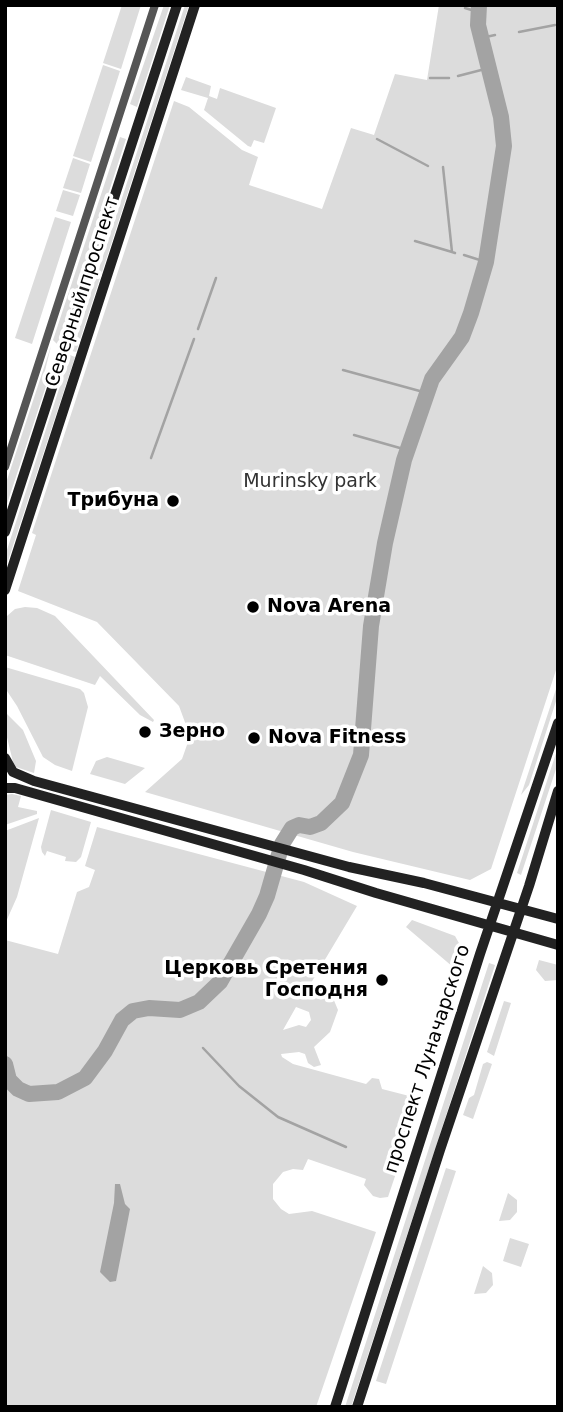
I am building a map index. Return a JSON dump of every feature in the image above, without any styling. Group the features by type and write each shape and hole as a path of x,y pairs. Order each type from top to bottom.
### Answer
{"main road":[{"name":"Северный проспект","path":"5,532 177,5"},
{"name":"Северный проспект","path":"5,590 195,5"},
{"name":"проспект Луначарского","path":"335,1407 489,926 558,723"},
{"path":"5,758 13,772 34,781 308,856 424,883 558,919"},
{"path":"5,788 15,788 255,856 558,945"},
{"name":"проспект Луначарского","path":"357,1407 522,909 558,790"}],"street":[{"name":"Северный проспект","path":"5,467 155,5"}],"green space":[{"path":"122,5 141,5 121,69 103,63"},
{"path":"164,5 170,5 137,107 130,104"},
{"path":"185,5 189,5 76,352 72,351"},
{"name":"Murinsky park","path":"439,5 558,5 558,664 491,869 470,880 353,852 145,792 182,759 188,742 186,725 179,706 97,622 18,591 36,535 32,533 174,101 189,107 242,150 258,157 249,185 322,209 351,128 374,135 395,74 427,80"},
{"path":"103,65 120,71 91,162 73,156"},
{"path":"186,77 211,86 209,96 217,99 220,88 276,108 264,143 254,140 251,147 248,146 204,110 208,98 181,90"},
{"path":"120,137 126,139 59,346 53,340"},
{"path":"73,158 90,164 81,193 63,188"},
{"path":"63,190 80,195 73,216 56,211"},
{"path":"55,217 71,222 32,344 15,338"},
{"path":"51,346 44,375 49,377 5,510 5,486"},
{"path":"70,355 75,357 5,570 5,556"},
{"path":"37,608 55,616 153,722 140,715 100,676 95,685 5,655 7,616 15,609"},
{"path":"5,667 80,689 84,693 88,707 72,771 43,757 5,688"},
{"path":"558,683 558,695 529,785 521,795"},
{"path":"5,712 23,730 36,761 34,773 16,767 13,762 5,729"},
{"path":"558,747 558,763 521,875 517,873"},
{"path":"107,757 145,768 125,784 90,774 96,761"},
{"path":"5,795 21,796 18,807 37,811 37,814 5,825"},
{"path":"51,810 91,822 81,857 76,862 65,861 66,857 47,851 45,856 42,852"},
{"path":"39,818 17,897 5,924 5,831"},
{"path":"97,827 304,882 357,906 311,983 333,998 338,1010 330,1032 314,1047 321,1065 314,1067 308,1063 305,1054 299,1052 281,1054 293,1064 366,1084 372,1078 379,1079 382,1089 421,1099 388,1197 373,1196 364,1185 366,1179 308,1159 303,1170 283,1172 273,1184 273,1199 289,1214 312,1211 376,1232 316,1407 5,1407 5,940 58,954 77,892 89,887 95,870 85,866","holes":["296,1007 309,1012 311,1020 306,1027 299,1025 283,1030"]},
{"path":"412,920 455,936 465,954 461,969 453,967 406,927"},
{"path":"539,960 558,965 558,980 545,981 536,970"},
{"path":"489,963 495,965 351,1407 345,1407"},
{"path":"504,1001 511,1003 494,1056 487,1052"},
{"path":"483,1064 492,1064 473,1119 463,1115 469,1098 474,1095"},
{"path":"446,1168 456,1171 386,1384 376,1381"},
{"path":"508,1193 517,1200 517,1212 510,1220 499,1221"},
{"path":"510,1238 529,1244 521,1267 503,1261"},
{"path":"483,1266 492,1273 493,1285 486,1293 474,1294"}],"shaded area":[{"path":"115,1184 120,1184 125,1204 130,1209 116,1281 110,1282 100,1272 114,1203"}],"waterway":[{"path":"5,1064 9,1080 18,1089 29,1094 58,1092 85,1078 105,1051 122,1020 133,1011 149,1008 180,1010 199,1002 220,982 259,914 282,844 292,828 321,823 342,803 361,755 371,626 385,543 404,460 432,379 462,337 486,262 504,146 501,117 478,25 479,5"},
{"path":"465,8 478,12"},
{"path":"519,32 555,25"},
{"path":"481,38 495,35"},
{"path":"458,76 489,68"},
{"path":"430,78 449,78"},
{"path":"377,139 428,166"},
{"path":"443,167 452,252 455,253"},
{"path":"415,241 452,252"},
{"path":"464,255 486,262"},
{"path":"198,329 216,278"},
{"path":"151,458 194,339"},
{"path":"343,370 427,393"},
{"path":"354,435 407,450"},
{"path":"203,1048 239,1086 278,1117 346,1147"}],"place":[{"name":"Трибуна","path":"173,501"},
{"name":"Nova Arena","path":"253,607"},
{"name":"Зерно","path":"145,732"},
{"name":"Nova Fitness","path":"254,738"},
{"name":"Церковь Сретения Господня","path":"382,980"}]}
